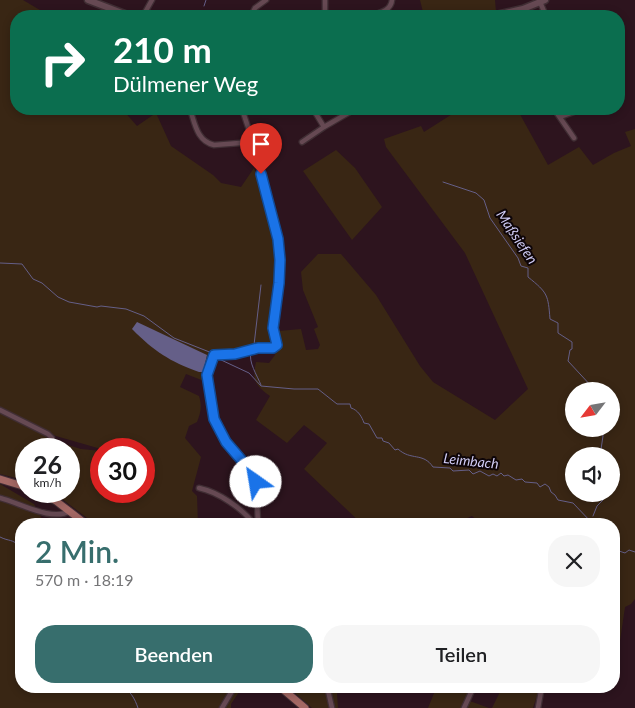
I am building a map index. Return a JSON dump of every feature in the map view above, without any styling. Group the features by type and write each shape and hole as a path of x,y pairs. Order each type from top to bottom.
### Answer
{"main road":[{"path":"0,479 15,482"},
{"path":"59,503 79,518"},
{"path":"288,693 306,708"}],"street":[{"path":"88,0 114,10"},
{"path":"254,10 266,0"},
{"path":"384,10 388,8 392,0"},
{"path":"519,10 542,1"},
{"path":"192,115 197,132 208,143 214,145 253,142"},
{"path":"244,115 253,142 278,239 280,260 279,283 273,328 277,345 273,348 258,348 235,354 215,355 207,375 214,419 226,442 256,477 258,518"},
{"path":"316,115 324,128"},
{"path":"302,142 345,115"},
{"path":"566,115 560,117 574,138"},
{"path":"0,410 48,434 52,438"},
{"path":"199,488 209,490 228,502 247,518"},
{"path":"0,498 48,514 63,514 70,511"},
{"path":"222,708 231,693"},
{"path":"329,693 332,708"},
{"path":"464,708 471,693"},
{"path":"538,708 541,693"}],"shaded area":[{"path":"0,0 23,0 40,10 10,10 10,115 127,115 137,126 153,115 157,115 171,146 213,175 221,183 241,187 254,168 278,239 274,323 277,342 273,348 257,347 210,353 204,381 186,374 180,387 199,396 201,403 197,422 189,426 185,438 201,457 192,491 197,496 198,518 87,518 67,503 80,503 80,449 90,450 90,503 155,503 155,438 90,438 90,446 80,443 80,438 56,436 0,407"},
{"path":"420,0 495,0 496,10 422,10"},
{"path":"451,115 520,115 548,165 579,147 593,165 631,146 625,132 635,129 635,599 625,607 620,641 620,518 474,518 472,516 467,518 356,518 304,469 327,443 304,425 287,443 256,420 270,396 256,382 254,374 256,362 269,363 275,355 279,331 301,329 306,350 318,349 320,345 314,329 318,327 303,290 301,272 318,254 341,254 376,295 420,366 433,382 495,420 528,389 465,253 386,147 384,139 421,126 424,132"},
{"path":"336,150 355,168 382,207 352,240 303,171"},
{"path":"137,322 207,355 203,372 179,364 155,350 132,329"},
{"path":"0,412 48,438 15,438 15,478 0,474"},
{"path":"0,484 15,493 15,503 34,504 41,518 15,518 15,693 238,693 231,704 231,708 0,708"},
{"path":"295,693 337,693 338,708 312,708"},
{"path":"434,693 470,693 467,700 489,708 428,708"},
{"path":"500,693 538,693 533,708 492,708"}],"waterway":[{"path":"204,6 206,0"},
{"name":"Maßsiefen","path":"443,182 476,193 484,200 490,218 518,258 521,266 528,268 528,277 546,295 550,319 558,323 558,333 572,342 568,361 587,382"},
{"name":"Leimbach","path":"0,263 22,264 33,279 42,283 58,297 69,302 97,307 126,309 144,316 174,338 212,353"},
{"path":"254,345 261,285"},
{"path":"251,352 252,364 261,385"},
{"name":"Leimbach","path":"219,359 249,373 261,386 318,389 337,404 350,404 351,408 356,410 364,423 369,424 377,438 382,438 383,441 389,443 395,450 398,449 403,453 429,462 433,467 450,468 453,471 469,470 473,474 480,471 489,476 493,474 497,476 501,473 516,480 522,479 525,482 537,483 540,487 545,484 558,500 573,503 587,518"},
{"name":"Maßsiefen","path":"601,447 603,438"},
{"name":"Maßsiefen","path":"593,516 601,502"},
{"path":"0,537 15,542"},
{"name":"Leimbach","path":"620,551 625,553 629,550 635,552"},
{"path":"130,693 138,708"}],"route":[{"path":"256,482 256,477 226,442 214,419 207,375 214,355 235,354 258,348 273,348 277,345 273,328 280,260 278,239 261,174"}]}
